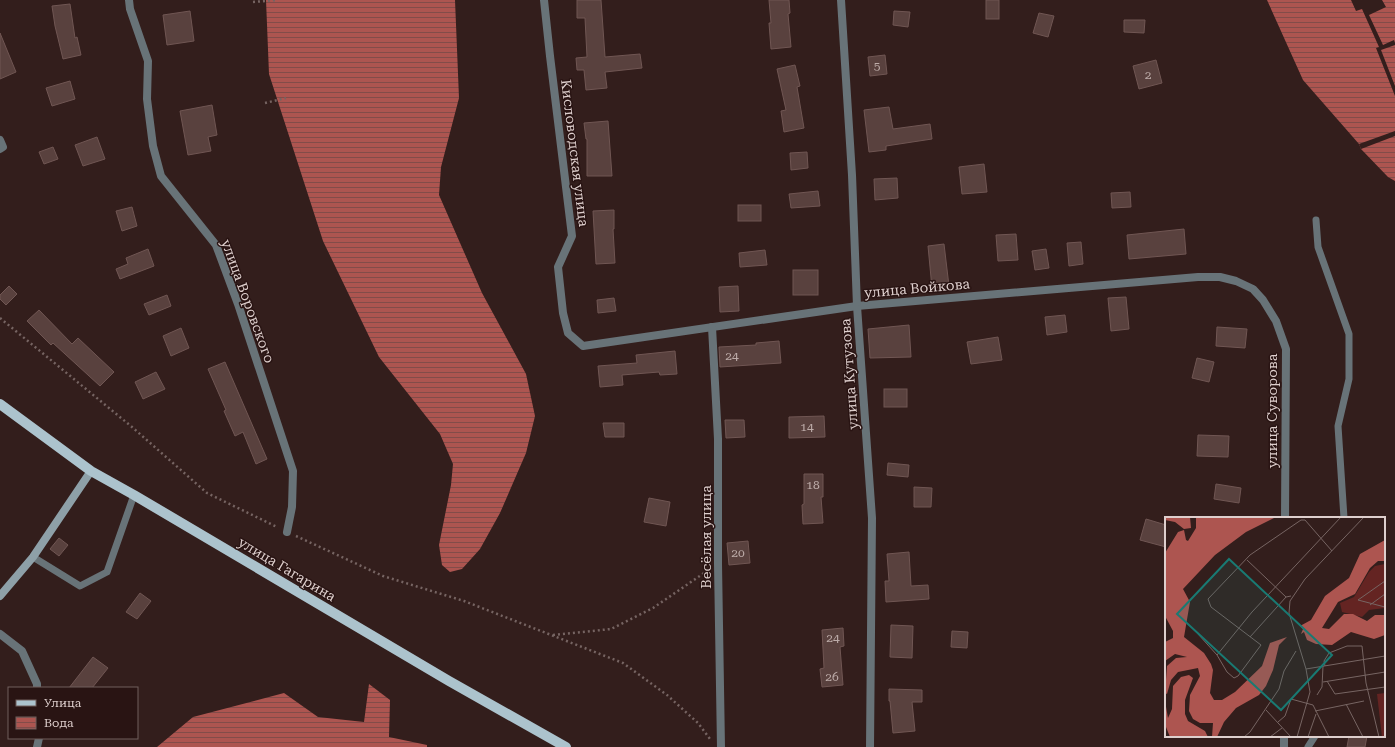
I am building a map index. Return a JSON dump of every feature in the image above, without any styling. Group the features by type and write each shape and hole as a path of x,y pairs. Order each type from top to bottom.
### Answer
{"main road":[{"name":"улица Гагарина","path":"0,404 91,471 449,681 566,747"}],"street":[{"name":"улица Воровского","path":"129,0 130,9 148,61 147,99 153,146 161,176 216,245 238,304 293,471 292,507 287,532"},
{"name":"Кисловодская улица","path":"544,0 572,236 558,267 563,313 568,333 583,346"},
{"name":"улица Кутузова","path":"841,0 852,175 857,306 872,518 870,747"},
{"name":"улица Войкова","path":"583,346 857,306 1198,277 1220,277 1236,280 1253,289"},
{"name":"улица Суворова","path":"1253,289 1263,300 1276,321 1286,349 1285,517"},
{"name":"Весёлая улица","path":"712,327 718,439 718,564 721,747"},
{"path":"0,596 33,557 91,471"},
{"path":"0,634 22,651 38,687"}],"lane":[{"path":"1316,220 1318,247 1349,334 1349,378 1338,426 1344,517"},
{"path":"33,557 80,586 107,572 134,495"},
{"path":"1308,747 1314,737"}],"path":[{"path":"253,2 277,0"},
{"path":"265,103 286,98"},
{"path":"0,318 132,427 207,493 383,576 464,601 623,663 667,695 698,723 712,741"},
{"path":"552,636 611,629 653,608 718,564"}],"water":[{"path":"266,0 455,0 459,98 441,167 439,195 482,293 526,374 535,416 526,453 500,513 480,549 462,569 450,572 442,565 439,545 451,485 453,464 440,434 379,357 323,241 269,74"},
{"path":"1267,0 1395,0 1395,181 1388,177 1361,149 1359,144 1303,80"},
{"path":"369,684 390,700 389,737 427,745 427,747 157,747 193,717 284,693 318,717 364,722"}],"pier":[{"path":"1351,0 1382,0 1386,7 1369,15 1383,45 1394,40 1395,43 1395,45 1381,50 1395,86 1395,96 1376,48 1379,47 1362,9 1356,11"},
{"path":"1395,131 1395,136 1361,149 1359,144"}],"building":[{"path":"577,0 601,0 605,57 640,54 642,68 605,72 607,88 586,90 584,70 577,70 576,58 587,57 585,18 577,18"},
{"path":"769,0 789,0 790,13 788,14 791,47 771,49"},
{"path":"986,0 999,0 999,19 986,19"},
{"path":"70,4 75,38 77,37 81,55 63,59 52,6"},
{"path":"190,11 194,41 167,45 163,15"},
{"path":"894,11 910,12 908,27 893,25"},
{"path":"1039,13 1054,16 1048,37 1033,33"},
{"path":"1124,20 1145,20 1144,33 1124,32"},
{"path":"0,33 16,72 0,79"},
{"path":"885,55 887,74 870,76 868,57"},
{"path":"1156,60 1162,83 1139,89 1133,66"},
{"path":"795,65 800,86 797,87 804,128 784,132 781,111 786,110 777,69"},
{"path":"70,81 75,99 52,106 46,88"},
{"path":"212,105 217,135 208,137 211,151 188,155 180,111"},
{"path":"889,107 893,129 930,124 932,139 886,146 886,150 869,152 864,110"},
{"path":"608,121 612,176 587,176 587,139 584,123"},
{"path":"97,137 105,159 83,166 75,145"},
{"path":"53,147 58,159 44,164 39,152"},
{"path":"807,152 808,168 791,170 790,153"},
{"path":"984,164 987,192 962,194 959,167"},
{"path":"897,178 898,198 875,200 874,179"},
{"path":"818,191 820,206 791,208 789,194"},
{"path":"1130,192 1131,207 1112,208 1111,193"},
{"path":"738,205 761,205 761,221 738,221"},
{"path":"132,207 137,226 122,231 116,211"},
{"path":"614,210 613,229 615,263 596,264 593,211"},
{"path":"1184,229 1186,254 1129,259 1127,235"},
{"path":"1016,234 1018,260 998,261 996,235"},
{"path":"1081,242 1083,264 1069,266 1067,243"},
{"path":"944,244 949,286 932,288 928,246"},
{"path":"148,249 154,266 120,279 116,269 128,264 126,258"},
{"path":"1046,249 1049,268 1035,270 1032,251"},
{"path":"765,250 767,265 740,267 739,253"},
{"path":"793,270 818,270 818,295 793,295"},
{"path":"9,286 17,294 6,305 0,299 0,295"},
{"path":"738,286 739,311 720,312 719,287"},
{"path":"167,295 171,306 149,315 144,304"},
{"path":"1126,297 1129,329 1111,331 1108,298"},
{"path":"614,298 616,311 598,313 597,300"},
{"path":"39,310 72,344 78,338 114,372 100,386 53,343 51,345 27,321"},
{"path":"1065,315 1067,332 1047,335 1045,317"},
{"path":"909,325 911,357 870,358 868,329"},
{"path":"1217,327 1247,329 1245,348 1216,346"},
{"path":"181,328 189,348 171,356 163,336"},
{"path":"998,337 1002,360 971,364 967,342"},
{"path":"779,341 781,363 720,367 719,347 756,345 756,343"},
{"path":"675,351 677,374 660,375 659,372 622,375 623,385 600,387 598,366 637,363 636,355"},
{"path":"1197,358 1214,362 1209,382 1192,378"},
{"path":"225,362 267,459 256,464 243,432 235,436 224,411 226,410 208,369"},
{"path":"156,372 165,389 143,399 135,382"},
{"path":"884,389 907,389 907,407 884,407"},
{"path":"824,416 825,437 789,438 789,417"},
{"path":"725,420 744,420 745,437 726,438"},
{"path":"603,423 624,423 624,437 605,437"},
{"path":"1198,435 1229,436 1228,457 1197,456"},
{"path":"888,463 909,465 908,477 887,475"},
{"path":"804,474 823,474 823,497 821,497 823,523 803,524 802,505 804,504"},
{"path":"1216,484 1241,488 1239,503 1214,499"},
{"path":"914,487 932,488 931,507 914,507"},
{"path":"649,498 670,502 666,526 644,522"},
{"path":"1146,519 1165,525 1165,547 1140,540"},
{"path":"59,538 68,545 59,556 50,549"},
{"path":"748,541 750,563 729,565 727,543"},
{"path":"909,552 911,586 928,585 929,599 886,602 885,581 889,581 887,554"},
{"path":"140,593 151,601 137,619 126,612"},
{"path":"891,625 913,626 912,658 890,657"},
{"path":"843,628 844,646 840,647 843,685 822,687 820,669 824,668 822,630"},
{"path":"952,631 968,632 967,648 951,647"},
{"path":"93,657 108,668 93,687 70,687"},
{"path":"889,689 922,690 922,702 912,702 915,731 893,733"},
{"path":"1349,737 1367,737 1365,747 1347,747"}]}
